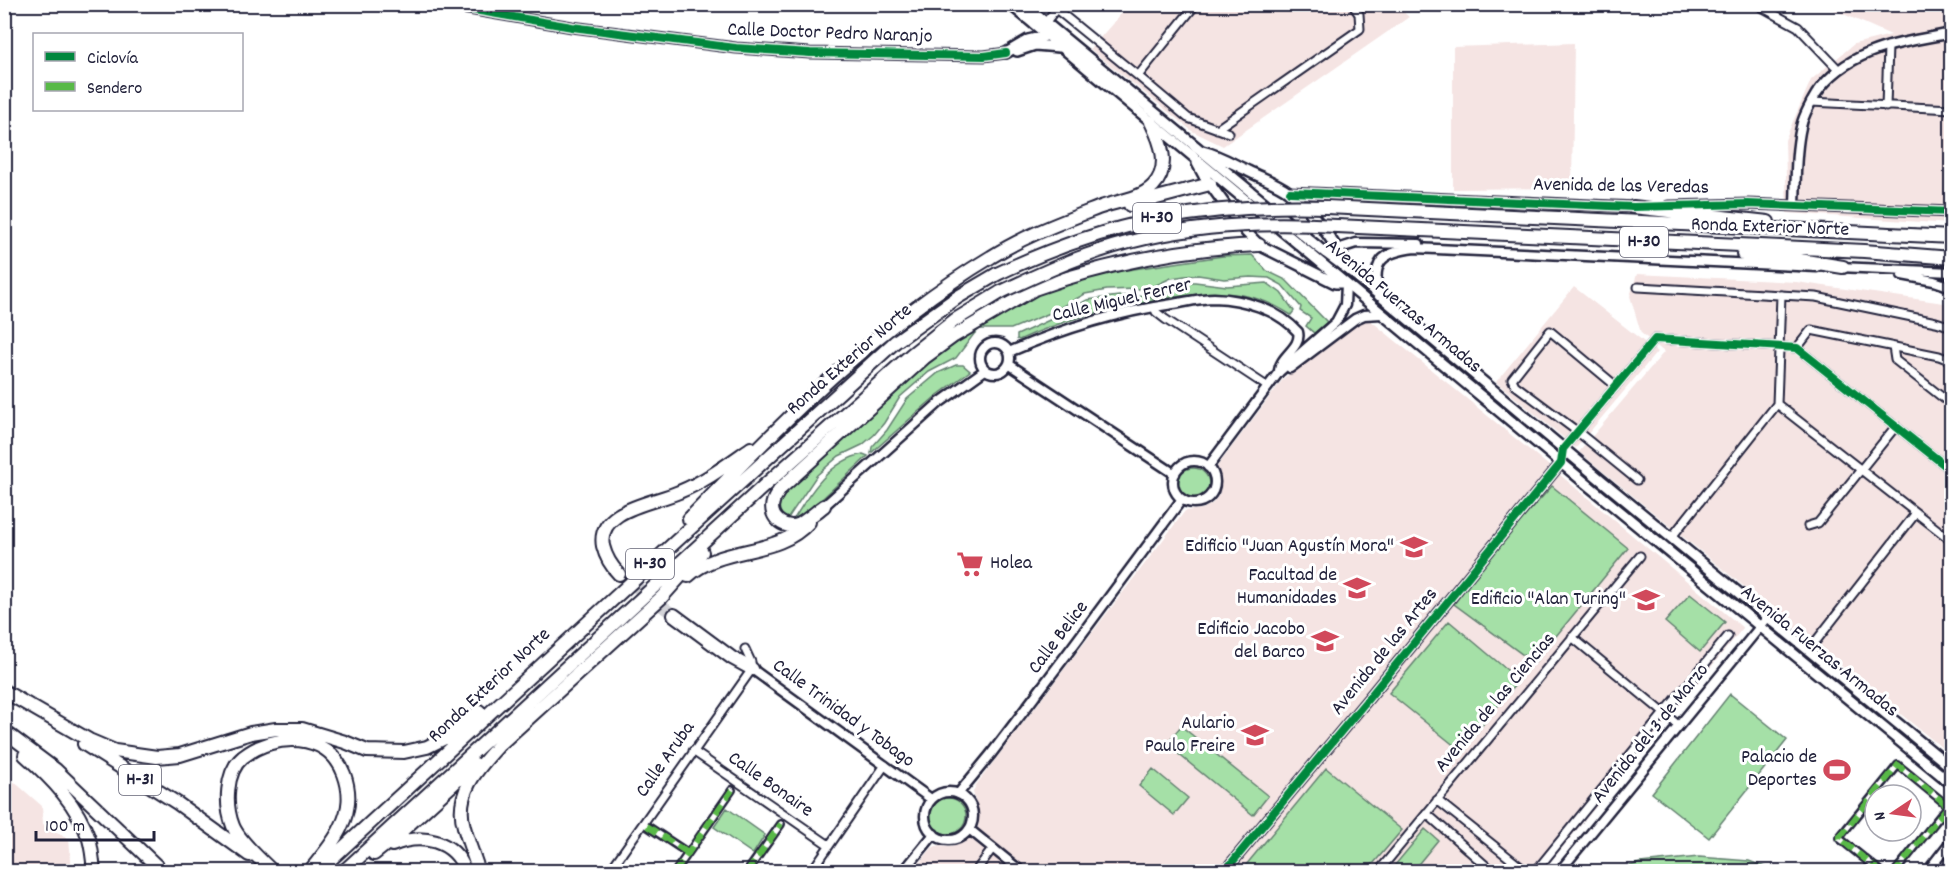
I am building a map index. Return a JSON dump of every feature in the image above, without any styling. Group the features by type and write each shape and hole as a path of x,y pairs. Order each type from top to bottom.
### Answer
{"highway":[{"path":"616,596 724,482 785,422 897,321 949,283 1012,244 1065,221 1137,196 1153,185 1161,170 1163,159 1162,147 1151,122"},
{"path":"1085,214 1222,181"},
{"name":"Ronda Exterior Norte","path":"317,872 895,342 958,297 997,274 1077,240 1126,225 1179,214 1234,207 1327,207 1804,232 1952,237"},
{"path":"1633,207 1779,223 1804,232"},
{"name":"Ronda Exterior Norte","path":"343,872 765,485 912,354 955,320 1001,292 1086,255 1134,241 1186,230 1240,224 1297,223 1864,251 1952,258"},
{"path":"1656,242 1843,267"},
{"path":"912,354 1012,297 1086,271 1178,254 1259,245"},
{"path":"824,506 800,524 791,526 777,521 773,512 773,503 780,489 924,358 982,319 1036,288"},
{"path":"619,574 605,555 602,540 606,527 613,518 629,509 679,493 710,477 785,422"},
{"path":"478,872 463,825 462,806 466,787 477,769 499,745 662,597 765,485"},
{"path":"662,597 669,594 697,568 716,559 783,542 801,532 824,506"},
{"path":"674,615 732,658 752,669"},
{"path":"4,693 89,740 115,751 134,755 157,757 180,755 251,733 276,729 302,729 367,751 404,752 426,747 453,734 486,705 541,666"},
{"name":"H-31","path":"4,693 177,803 272,872"},
{"name":"H-31","path":"4,731 56,770 163,872"},
{"path":"4,738 53,782 77,812 90,841 94,872"},
{"path":"272,872 234,828 228,805 228,789 233,772 241,758 279,740 299,740 320,746 339,762 346,780 350,800 341,828 309,872"},
{"path":"351,872 394,838 481,758 499,745"},
{"path":"374,854 405,840 414,838 435,840 451,849 463,863 466,872"}],"main road":[{"path":"1010,4 1061,48 1131,99 1151,122 1197,154 1222,181 1223,202 1259,245 1335,283 1346,284"},
{"path":"1023,4 1197,154 1222,181 1223,202"},
{"path":"1028,40 1031,31 1029,20"},
{"path":"1006,53 1028,40 1052,35 1072,51 1083,54"},
{"path":"1006,53 1035,45 1061,48"},
{"path":"1197,154 1215,154 1290,192 1301,202 1354,274"},
{"path":"1222,181 1251,172"},
{"name":"Avenida Fuerzas Armadas","path":"1222,181 1320,253 1354,274 1600,480 1952,768"},
{"path":"1294,262 1320,253 1324,232"},
{"name":"Avenida Fuerzas Armadas","path":"1320,253 1346,284 1952,784"},
{"name":"Avenida Fuerzas Armadas","path":"1561,462 1570,462 1592,479 1600,480"},
{"path":"1664,548 1671,538"}],"street":[{"name":"Calle Doctor Pedro Naranjo","path":"439,4 572,27 744,49 972,56 1006,53"},
{"path":"1138,76 1196,4"},
{"path":"1217,129 1360,29 1359,14 1353,4"},
{"path":"1756,4 1798,27 1838,69"},
{"path":"1045,23 1058,7 1188,118 1229,133"},
{"path":"1795,206 1797,149 1801,125 1811,102 1823,84 1838,69 1870,51 1952,33"},
{"path":"1886,106 1888,46"},
{"path":"1811,102 1952,109"},
{"name":"Avenida de las Veredas","path":"1290,192 1633,207 1748,204 1952,212"},
{"path":"1320,253 1371,242 1428,244 1443,249"},
{"path":"1379,296 1376,271 1380,262 1388,254 1415,248 1789,267 1952,272"},
{"path":"1878,270 1934,281 1952,287"},
{"path":"1208,467 1277,375 1336,322 1345,305 1346,284"},
{"path":"1638,287 1816,297 1952,327"},
{"path":"1671,538 1777,404 1781,295"},
{"name":"Calle Miguel Ferrer","path":"1009,352 1065,329 1154,307 1212,298 1233,300 1268,310 1292,325 1299,336 1298,341 1279,366 1277,375"},
{"path":"1154,307 1156,312 1165,319 1268,387"},
{"path":"1277,375 1355,319 1364,315 1382,314"},
{"path":"1797,348 1811,330 1939,356 1952,361"},
{"path":"1617,386 1550,331 1512,379 1515,385 1637,480"},
{"path":"1561,462 1563,449 1655,339 1797,348 1952,471"},
{"path":"998,343 1009,352 1010,365 1000,373 991,373 982,366 980,356 984,348 998,343"},
{"path":"1893,347 1895,360 1952,405"},
{"path":"1010,365 1175,474"},
{"path":"824,506 939,403 985,370"},
{"path":"1777,404 1952,541"},
{"path":"1808,526 1818,523 1896,426"},
{"path":"1188,462 1198,462 1208,467 1215,481 1210,495 1197,503 1182,499 1174,487 1175,474 1180,467 1188,462"},
{"name":"Avenida de las Artes","path":"1224,872 1561,462"},
{"name":"Calle Belice","path":"958,794 1060,664 1182,499"},
{"path":"1809,650 1916,513"},
{"name":"Avenida de las Ciencias","path":"1378,872 1640,556"},
{"name":"Avenida del 3 de Marzo","path":"1559,872 1768,617"},
{"path":"1535,872 1728,636"},
{"path":"1572,637 1679,726"},
{"name":"Calle Trinidad y Tobago","path":"745,649 752,669 932,799"},
{"name":"Calle Aruba","path":"609,872 752,669"},
{"name":"Calle Bonaire","path":"693,751 829,845"},
{"path":"811,872 885,765"},
{"path":"1881,872 1839,838 1898,765 1948,806 1895,872"},
{"path":"675,872 732,790"},
{"path":"944,792 958,794 966,800 971,809 972,819 969,829 962,836 943,839 928,828 925,811 932,799 944,792"},
{"path":"1437,800 1527,872"},
{"path":"1426,813 1494,872"},
{"path":"747,872 781,824"},
{"path":"647,826 688,853"},
{"path":"969,829 1022,872"},
{"path":"903,872 934,834"},
{"path":"1927,872 1952,840"},
{"path":"975,872 993,848"},
{"path":"1947,872 1952,866"}],"shaded area":[{"path":"1395,4 1409,17 1223,146 1192,131 1090,49 1129,5"},
{"path":"1823,5 1951,5 1951,224 1787,213 1785,140 1811,80 1854,44 1891,35"},
{"path":"1574,43 1572,188 1453,189 1453,47"},
{"path":"1637,274 1796,282 1951,304 1951,755 1579,452 1664,352 1641,333 1630,296"},
{"path":"1574,287 1657,352 1576,448 1496,382"},
{"path":"1364,319 1370,320 1559,474 1743,628 1543,871 912,872 932,848 958,845 973,836 978,828 979,814 973,792 976,785 1185,511 1203,509 1213,503 1221,487 1216,468 1284,378"},
{"path":"4,773 42,806 43,824 69,839 72,871 5,871"}],"green space":[{"path":"1252,255 1267,271 1286,280 1327,322 1314,333 1306,326 1311,318 1300,311 1301,307 1282,285 1269,278 1224,279 1198,275 1171,278 1154,286 1138,289 1107,290 1085,294 1050,313 1011,329 980,329 956,358 929,372 900,397 874,435 862,445 839,456 817,475 786,521 778,513 782,494 940,352 1010,308 1050,289 1113,272 1223,256"},
{"path":"1184,282 1227,286 1267,283 1281,293 1294,311 1291,315 1259,299 1244,295 1213,293 1161,299 1170,288"},
{"path":"1149,295 1155,301 1086,316 1017,339 1017,335 1087,300"},
{"path":"956,365 963,365 970,371 935,397 871,453 872,447 887,430 907,399 938,373"},
{"path":"863,454 868,456 808,512 794,519 822,479 841,463"},
{"path":"1193,468 1204,473 1209,484 1204,495 1193,500 1182,495 1177,484 1182,473"},
{"path":"1552,486 1628,548 1534,663 1454,604 1484,562"},
{"path":"1690,594 1725,622 1700,652 1665,622"},
{"path":"1449,621 1519,680 1461,751 1389,693"},
{"path":"1730,694 1787,740 1709,838 1652,793"},
{"path":"1181,726 1268,796 1253,815 1166,744"},
{"path":"1326,768 1402,830 1367,871 1241,871"},
{"path":"1153,769 1188,798 1174,815 1139,786"},
{"path":"948,798 961,803 966,816 961,829 948,834 935,829 930,816 935,803"},
{"path":"727,808 765,835 753,854 714,827"},
{"path":"1425,829 1438,840 1415,868 1418,871 1390,871"},
{"path":"1699,857 1749,861 1775,871 1612,871 1640,863"}],"tunnel":[{"path":"619,574 674,615"}],"marked path":[{"path":"1881,872 1839,838 1898,765 1948,806 1895,872"},
{"path":"675,872 732,790"},
{"path":"747,872 781,824"},
{"path":"647,826 688,853"}],"cycle path":[{"path":"439,4 572,27 736,48 810,53 984,56 1006,53"},
{"path":"1290,192 1633,207 1748,204 1952,212"},
{"path":"1224,872 1561,463 1563,449 1655,339 1797,348 1952,471"}],"place":[{"name":"Edificio \"Juan Agustín Mora\"","path":"1414,547"},
{"name":"Holea","path":"970,564"},
{"name":"Facultad de Humanidades","path":"1357,588"},
{"name":"Edificio \"Alan Turing\"","path":"1646,600"},
{"name":"Edificio Jacobo del Barco","path":"1325,641"},
{"name":"Aulario Paulo Freire","path":"1255,735"},
{"name":"Palacio de Deportes","path":"1837,770"}]}
